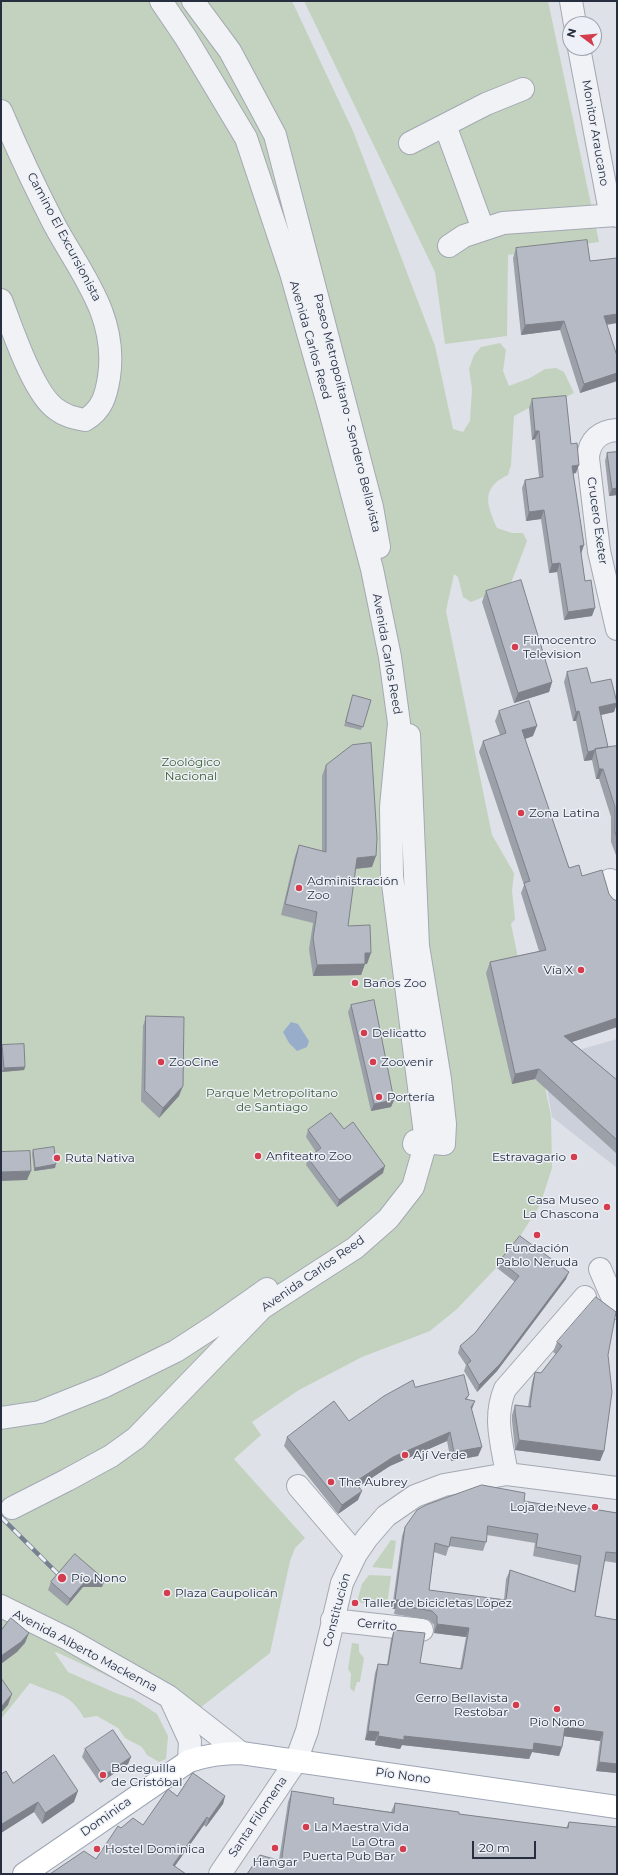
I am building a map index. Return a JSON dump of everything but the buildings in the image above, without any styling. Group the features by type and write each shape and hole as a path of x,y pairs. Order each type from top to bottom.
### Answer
{"main road":[{"name":"Pío Nono","path":"189,1761 207,1755 241,1753 617,1807"},
{"name":"Dominica","path":"24,1874 152,1784 189,1761"}],"street":[{"name":"Avenida Carlos Reed","path":"12,1508 92,1466 136,1438 262,1308 355,1248 388,1219 413,1188 421,1142 392,876 391,807 399,723 390,657 372,569 291,272 246,138 186,38 161,1"},
{"name":"Paseo Metropolitano - Sendero Bellavista","path":"193,1 230,51 275,135 372,507 407,704 418,946 432,1021 445,1124 444,1144 421,1142"},
{"path":"571,1 574,16"},
{"name":"Monitor Araucano","path":"581,56 609,206 616,216"},
{"path":"410,143 486,104 523,89"},
{"name":"Camino El Excursionista","path":"1,111 54,224 95,295 108,327 112,358 107,392 96,413 85,420 70,417 55,409 38,388 1,300"},
{"path":"445,125 483,229"},
{"path":"449,246 464,236 503,223 616,216"},
{"name":"Crucero Exeter","path":"617,430 608,430 593,440 588,452 588,458 599,551 617,629"},
{"path":"1,1418 40,1412 105,1386 176,1351 216,1325 259,1294 356,1231 404,1184 421,1142"},
{"path":"600,1269 617,1308"},
{"path":"507,1474 499,1429 498,1412 499,1403 505,1389 585,1297"},
{"name":"Constitución","path":"296,1761 307,1731 332,1620 342,1583 356,1554 386,1516 415,1496 444,1485 507,1474 617,1488"},
{"path":"298,1486 356,1554"},
{"name":"Avenida Alberto Mackenna","path":"1,1606 68,1639 168,1696 241,1753"},
{"name":"Cerrito","path":"332,1620 422,1630"},
{"name":"Avenida Alberto Mackenna","path":"168,1696 190,1741 189,1761"},
{"name":"Santa Filomena","path":"220,1874 296,1761"}],"shaded area":[{"path":"617,1039 617,1168 552,1117 543,1065 547,1059"}],"green space":[{"name":"Parque Metropolitano de Santiago","path":"1,1 292,1 353,131 435,346 453,429 463,432 470,421 472,389 469,369 474,355 481,347 500,343 506,350 503,371 509,386 530,378 545,369 556,368 564,372 574,393 562,399 536,404 514,416 511,465 508,475 499,480 493,486 488,498 497,528 512,533 523,533 527,541 511,583 501,590 471,602 463,597 458,577 454,574 446,611 492,835 514,873 512,891 515,919 511,924 551,1116 552,1168 540,1205 517,1241 496,1268 457,1309 430,1331 362,1357 299,1390 252,1422 261,1435 234,1459 305,1538 295,1548 290,1561 270,1653 200,1708 164,1702 56,1652 55,1653 68,1672 118,1694 134,1699 157,1714 168,1736 166,1759 159,1762 147,1755 142,1747 125,1738 118,1728 97,1716 84,1718 73,1703 67,1698 30,1683 1,1719"},
{"path":"304,1 548,1 599,242 508,255 507,336 445,344 435,272"},
{"path":"391,1540 396,1541 392,1569 372,1567"},
{"path":"369,1575 391,1576 387,1606 357,1602 362,1584"},
{"path":"352,1643 359,1644 359,1652 364,1658 360,1682 357,1682 354,1692 350,1688 351,1674 348,1669"}],"water":[{"path":"291,1022 298,1024 309,1041 307,1047 297,1051 289,1043 283,1032"}],"railway":[{"path":"1,1517 62,1578"}],"place":[{"name":"Filmocentro Television","path":"515,647"},
{"name":"Zona Latina","path":"521,813"},
{"name":"Administración Zoo","path":"299,888"},
{"name":"Vía X","path":"581,970"},
{"name":"Baños Zoo","path":"355,983"},
{"name":"Delicatto","path":"364,1033"},
{"name":"ZooCine","path":"161,1062"},
{"name":"Zoovenir","path":"373,1062"},
{"name":"Portería","path":"379,1097"},
{"name":"Anfiteatro Zoo","path":"258,1156"},
{"name":"Estravagario","path":"574,1157"},
{"name":"Ruta Nativa","path":"57,1158"},
{"name":"Casa Museo La Chascona","path":"607,1207"},
{"name":"Fundación Pablo Neruda","path":"537,1235"},
{"name":"Ají Verde","path":"405,1455"},
{"name":"The Aubrey","path":"331,1482"},
{"name":"Loja de Neve","path":"595,1507"},
{"name":"Pío Nono","path":"62,1578"},
{"name":"Plaza Caupolicán","path":"167,1593"},
{"name":"Taller de bicicletas López","path":"355,1603"},
{"name":"Cerro Bellavista Restobar","path":"516,1705"},
{"name":"Pio Nono","path":"557,1709"},
{"name":"Bodeguilla de Cristóbal","path":"103,1775"},
{"name":"La Maestra Vida","path":"306,1827"},
{"name":"Hangar","path":"275,1848"},
{"name":"Hostel Dominica","path":"97,1849"},
{"name":"La Otra Puerta Pub Bar","path":"403,1849"}],"park label":[{"name":"Zoológico Nacional","path":"191,769"}]}
